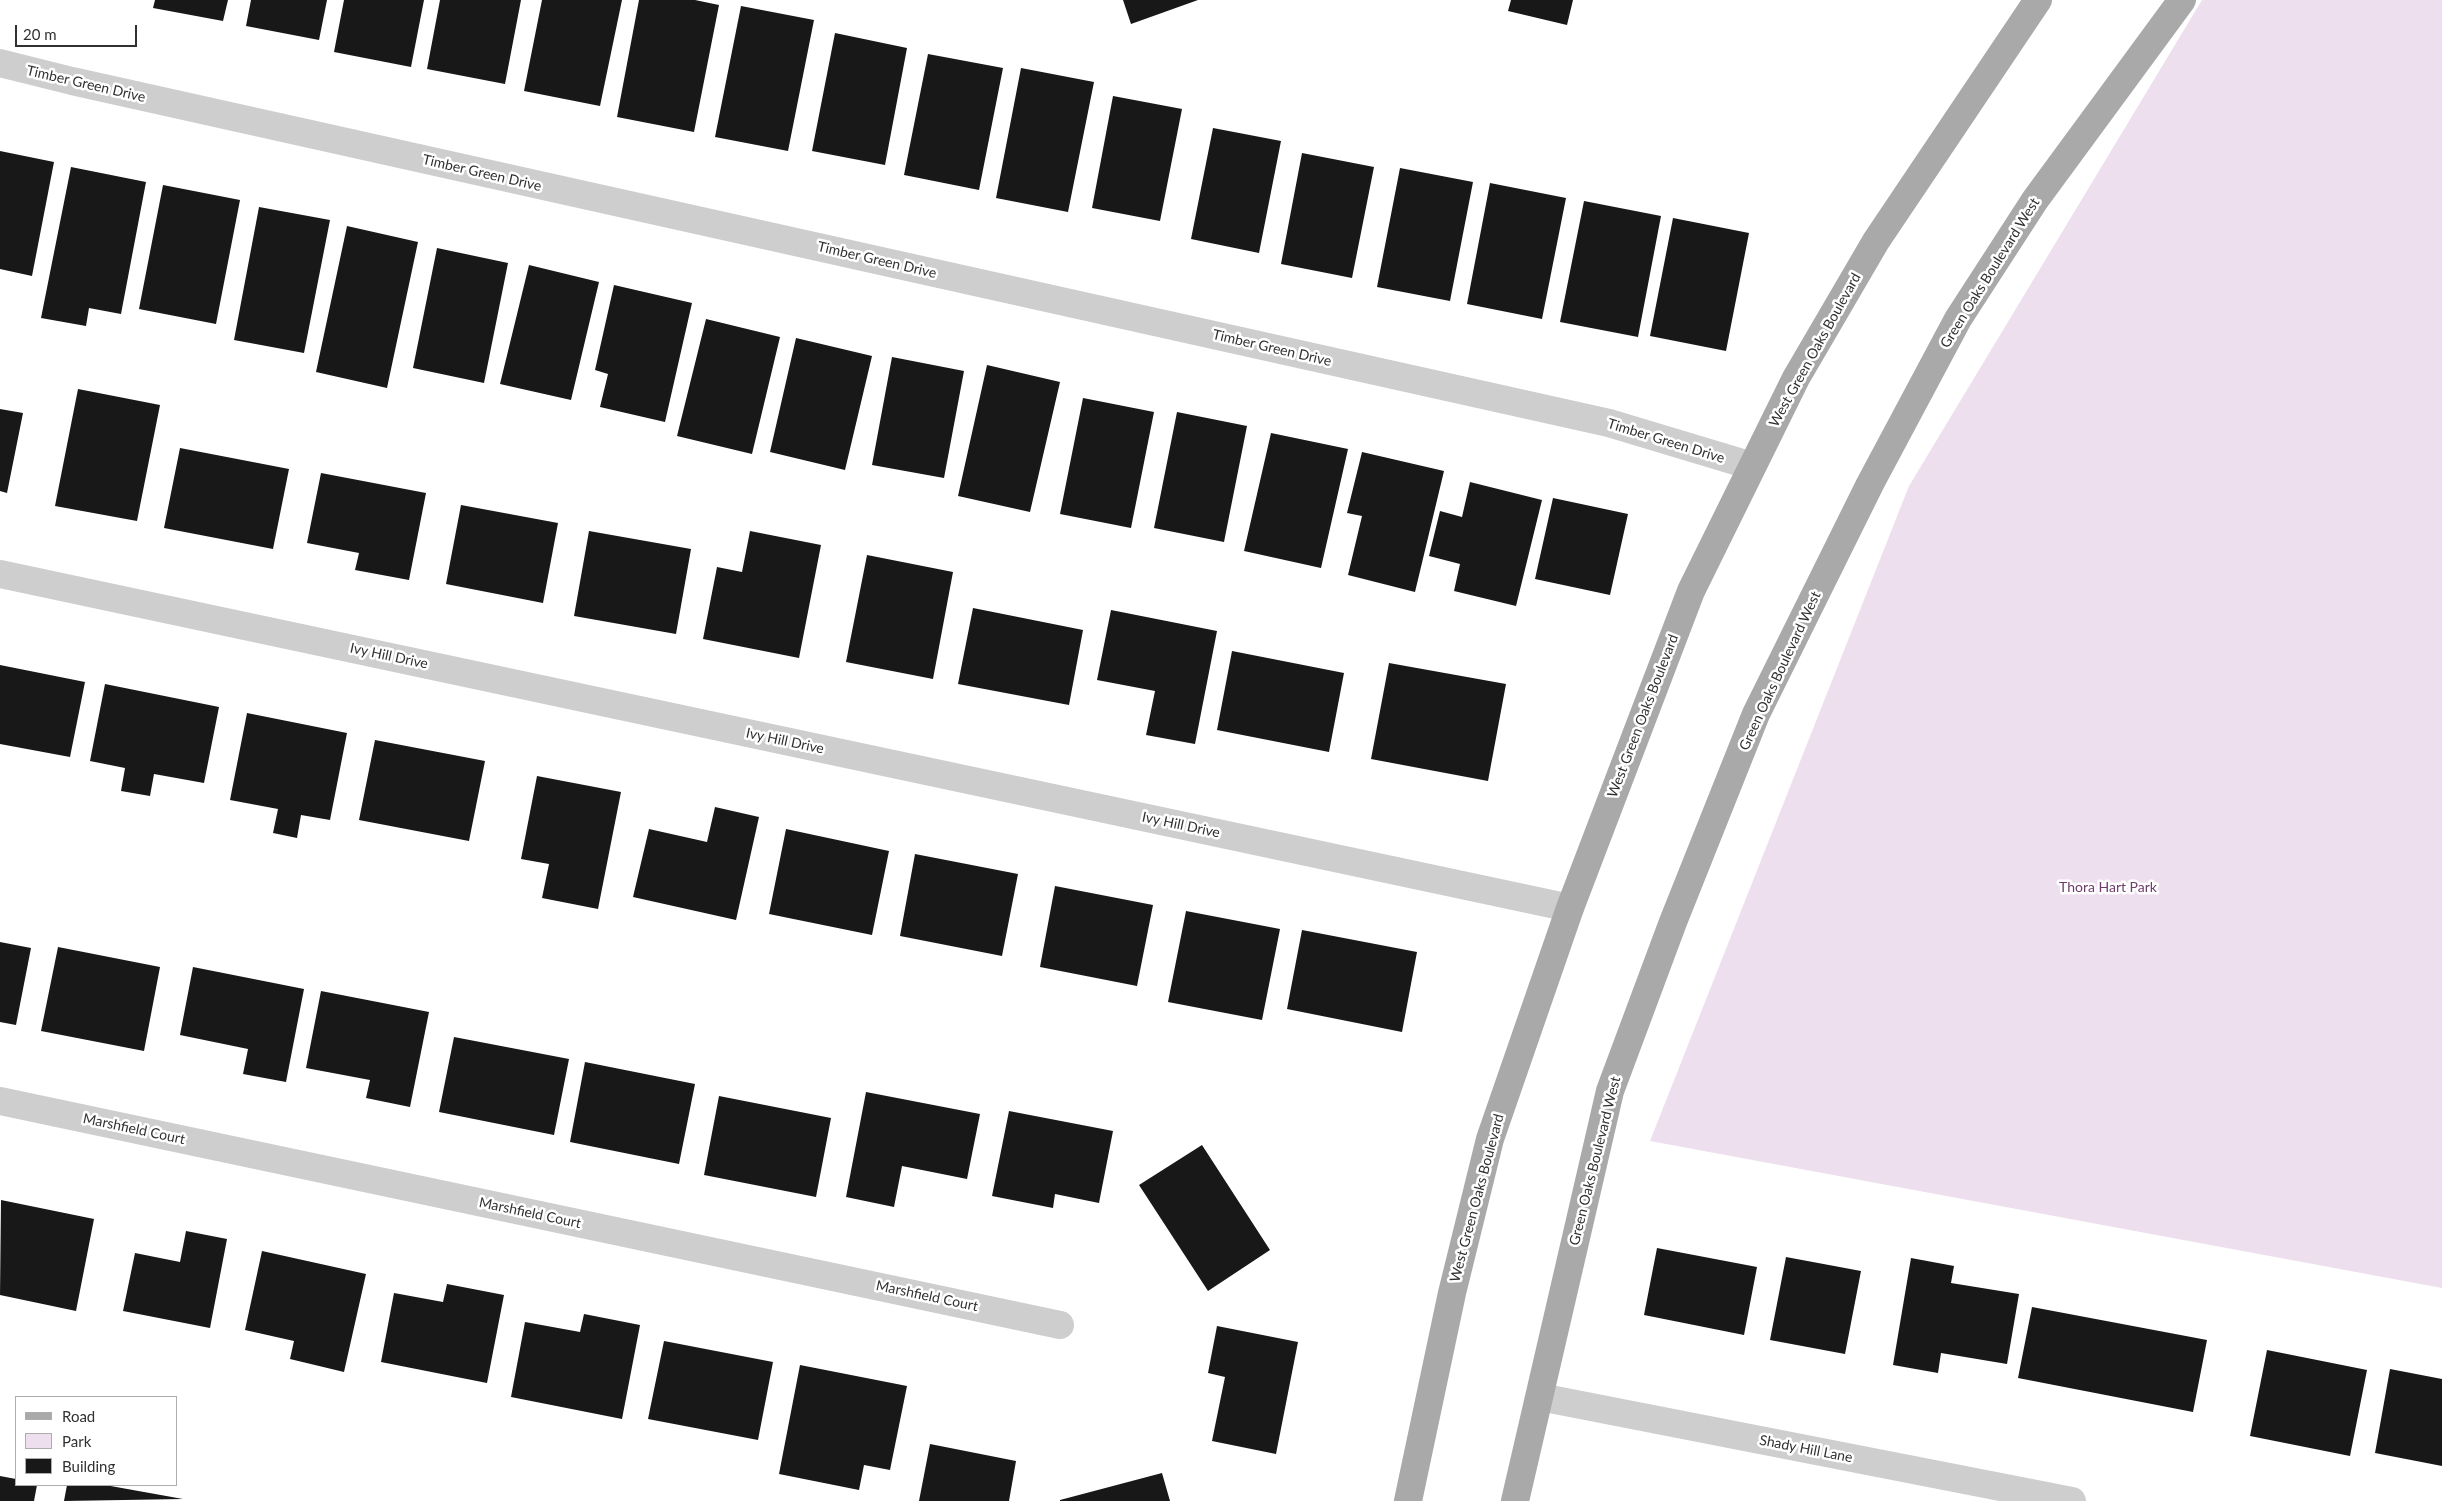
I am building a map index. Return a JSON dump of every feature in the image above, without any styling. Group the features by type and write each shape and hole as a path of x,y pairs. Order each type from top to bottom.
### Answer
{"main road":[{"name":"West Green Oaks Boulevard","path":"1408,1501 1452,1293 1490,1139 1570,908 1690,591 1796,378 1876,242 2038,0"},
{"name":"Green Oaks Boulevard West","path":"1516,1501 1610,1091 1673,922 1756,714 1870,484 1958,319 2034,200 2182,0"}],"street":[{"name":"Timber Green Drive","path":"0,63 91,86 1609,423 1752,466"},
{"name":"Ivy Hill Drive","path":"0,574 1570,908"},
{"name":"Marshfield Court","path":"0,1101 1060,1324"},
{"name":"Shady Hill Lane","path":"1540,1397 2072,1501"}],"green space":[{"name":"Thora Hart Park","path":"2202,0 2442,0 2442,1288 1650,1141 1909,486"}],"building":[{"path":"155,0 228,0 223,21 153,8"},
{"path":"251,0 327,0 319,40 246,26"},
{"path":"344,0 424,0 411,67 334,52"},
{"path":"440,0 521,0 505,84 427,69"},
{"path":"542,0 622,0 600,106 524,91"},
{"path":"639,0 695,0 719,5 694,132 617,117"},
{"path":"1123,0 1198,0 1131,24"},
{"path":"1511,0 1573,0 1567,25 1508,11"},
{"path":"741,6 814,20 788,151 715,137"},
{"path":"835,33 907,48 885,165 812,151"},
{"path":"928,54 1003,68 979,190 904,175"},
{"path":"1021,68 1094,82 1068,212 996,198"},
{"path":"1113,96 1182,109 1160,221 1092,208"},
{"path":"1213,128 1281,141 1259,253 1191,239"},
{"path":"0,151 54,162 32,276 0,269"},
{"path":"1302,153 1374,167 1352,278 1281,264"},
{"path":"71,167 146,182 121,314 89,308 86,326 41,318"},
{"path":"1400,168 1473,182 1450,301 1377,287"},
{"path":"1490,183 1566,198 1542,319 1467,304"},
{"path":"163,185 240,200 216,324 139,309"},
{"path":"1584,201 1661,216 1638,337 1560,322"},
{"path":"259,207 330,220 304,353 234,340"},
{"path":"1673,218 1749,233 1726,351 1650,336"},
{"path":"347,226 418,242 387,388 316,372"},
{"path":"437,248 508,263 484,383 413,368"},
{"path":"529,265 599,282 571,400 500,384"},
{"path":"614,285 692,303 665,422 600,407 608,374 595,370"},
{"path":"706,319 780,337 752,454 677,436"},
{"path":"796,338 872,356 845,470 770,452"},
{"path":"892,357 964,371 944,478 872,465"},
{"path":"987,365 1060,382 1030,512 958,496"},
{"path":"78,389 160,405 137,521 55,506"},
{"path":"1083,398 1154,412 1131,528 1060,514"},
{"path":"0,409 23,413 7,493 0,491"},
{"path":"1177,412 1247,426 1224,542 1154,528"},
{"path":"1271,433 1348,449 1321,568 1244,551"},
{"path":"180,448 289,469 273,549 164,528"},
{"path":"1362,452 1444,471 1415,592 1348,575 1362,516 1347,513"},
{"path":"321,473 426,493 409,580 355,570 359,553 307,543"},
{"path":"1470,482 1542,500 1516,606 1454,591 1460,564 1429,556 1440,511 1462,517"},
{"path":"1553,498 1628,514 1610,595 1535,579"},
{"path":"461,505 558,523 543,603 446,584"},
{"path":"589,531 691,549 676,634 574,616"},
{"path":"750,531 821,545 799,658 703,639 717,567 742,572"},
{"path":"867,555 953,572 933,679 846,662"},
{"path":"973,608 1083,630 1069,705 958,684"},
{"path":"1111,610 1217,631 1195,744 1146,735 1155,691 1097,680"},
{"path":"1232,651 1344,673 1329,752 1217,730"},
{"path":"1389,663 1506,684 1488,781 1371,759"},
{"path":"0,665 85,682 70,757 0,744"},
{"path":"105,684 219,707 204,783 154,774 150,796 121,791 125,768 90,761"},
{"path":"247,713 347,733 330,820 301,815 297,838 273,833 278,809 230,800"},
{"path":"375,740 485,761 469,841 359,820"},
{"path":"537,776 621,792 598,909 542,898 549,864 521,859"},
{"path":"715,807 759,817 736,920 633,897 649,829 707,842"},
{"path":"786,829 889,851 872,935 769,914"},
{"path":"915,854 1018,874 1002,956 900,936"},
{"path":"1055,886 1153,905 1137,986 1040,967"},
{"path":"1186,911 1280,929 1262,1020 1168,1002"},
{"path":"1302,930 1417,952 1402,1032 1287,1009"},
{"path":"0,942 31,948 16,1025 0,1022"},
{"path":"58,947 160,967 144,1051 41,1031"},
{"path":"193,967 304,989 286,1082 243,1074 248,1049 180,1035"},
{"path":"321,991 429,1012 410,1107 366,1098 370,1080 306,1068"},
{"path":"454,1037 569,1059 554,1135 439,1112"},
{"path":"585,1062 695,1084 679,1164 570,1142"},
{"path":"866,1092 980,1114 967,1179 902,1166 894,1207 846,1197"},
{"path":"719,1096 831,1118 816,1197 704,1175"},
{"path":"1009,1111 1113,1131 1099,1203 1055,1194 1053,1208 992,1196"},
{"path":"1202,1145 1270,1250 1208,1291 1139,1185"},
{"path":"1,1200 94,1219 76,1311 0,1295"},
{"path":"186,1231 227,1239 210,1328 123,1311 135,1253 180,1262"},
{"path":"1657,1248 1757,1267 1744,1335 1644,1315"},
{"path":"262,1251 366,1274 344,1372 290,1359 294,1341 245,1330"},
{"path":"1786,1257 1861,1271 1845,1354 1770,1340"},
{"path":"1911,1258 1954,1266 1951,1283 2019,1294 2007,1364 1941,1353 1938,1373 1893,1365"},
{"path":"447,1284 504,1295 487,1383 381,1362 394,1293 443,1302"},
{"path":"2032,1307 2207,1340 2193,1412 2018,1378"},
{"path":"584,1314 640,1325 622,1419 511,1397 525,1322 580,1332"},
{"path":"1217,1326 1298,1342 1276,1454 1212,1441 1225,1377 1208,1373"},
{"path":"664,1341 773,1362 758,1440 648,1419"},
{"path":"2267,1350 2367,1370 2350,1456 2250,1436"},
{"path":"800,1365 907,1386 890,1470 864,1465 859,1490 779,1474"},
{"path":"2390,1369 2442,1379 2442,1466 2375,1453"},
{"path":"930,1444 1016,1461 1009,1501 919,1501"},
{"path":"1162,1473 1170,1501 1060,1501 1060,1500"},
{"path":"0,1476 15,1479 15,1486 37,1486 34,1501 0,1501"},
{"path":"67,1486 111,1486 183,1499 64,1501"}]}
